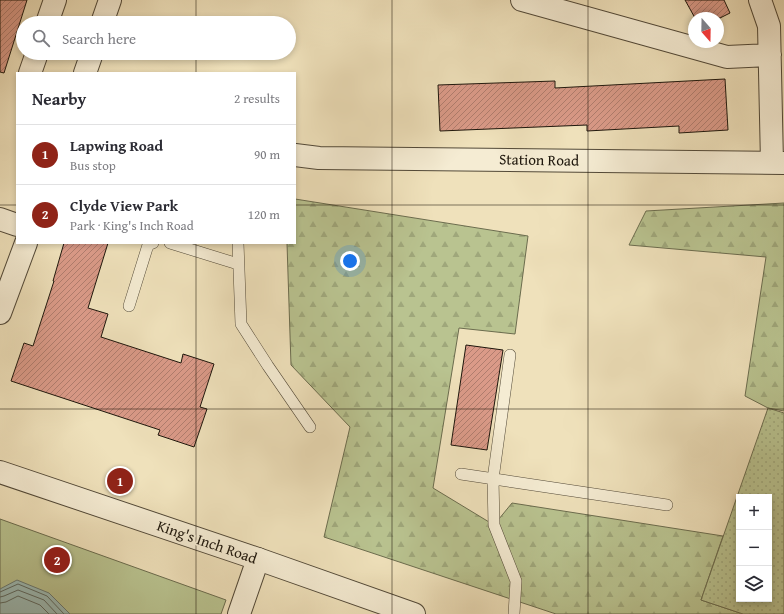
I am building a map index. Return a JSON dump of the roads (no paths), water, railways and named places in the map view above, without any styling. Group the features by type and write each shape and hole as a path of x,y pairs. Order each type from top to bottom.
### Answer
{"street":[{"path":"49,16 55,0"},
{"path":"104,16 110,0"},
{"path":"522,0 727,57 770,55"},
{"path":"760,0 769,26 778,163"},
{"path":"30,72 35,60"},
{"path":"85,72 90,60"},
{"name":"Station Road","path":"296,156 319,158 778,163"},
{"path":"0,219 16,224"},
{"path":"0,313 26,244"},
{"name":"King's Inch Road","path":"0,472 258,559 414,614"},
{"path":"239,614 258,559"}],"lane":[{"path":"129,306 148,245 150,244"},
{"path":"173,244 238,264"},
{"path":"238,244 241,324 310,427"},
{"path":"510,355 493,479 494,525 516,581 514,614"},
{"path":"461,474 667,505"}],"water":[{"path":"17,580 49,593 70,614 0,614 0,589"}],"place":[{"name":"Lapwing Road","path":"120,481"},
{"name":"Clyde View Park","path":"57,560"}]}
